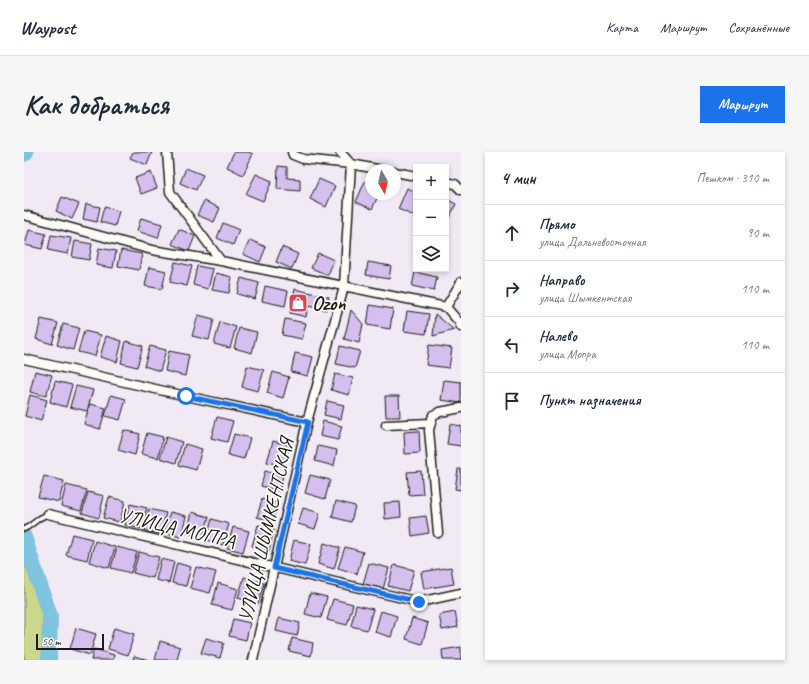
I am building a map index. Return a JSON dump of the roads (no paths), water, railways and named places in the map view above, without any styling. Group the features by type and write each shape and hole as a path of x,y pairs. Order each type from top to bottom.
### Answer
{"street":[{"path":"167,152 170,192 221,261"},
{"path":"292,152 293,155 303,159 365,167"},
{"path":"340,152 351,164"},
{"name":"УЛИЦА ШЫМКЕНТСКАЯ","path":"253,660 308,422 344,287 351,164"},
{"path":"401,173 413,175"},
{"path":"449,183 454,184 461,190"},
{"path":"24,215 152,250 221,261 446,307 459,322 461,327"},
{"path":"446,307 461,282"},
{"path":"24,359 308,422"},
{"path":"438,533 429,430 433,415 440,412 461,408"},
{"path":"386,425 431,423"},
{"name":"УЛИЦА МОПРА","path":"48,514 419,602 461,593"}],"lane":[{"path":"26,528 48,514"}],"waterway":[{"path":"24,537 50,616 49,660"}],"place":[{"name":"Ozon","path":"298,303"}]}
